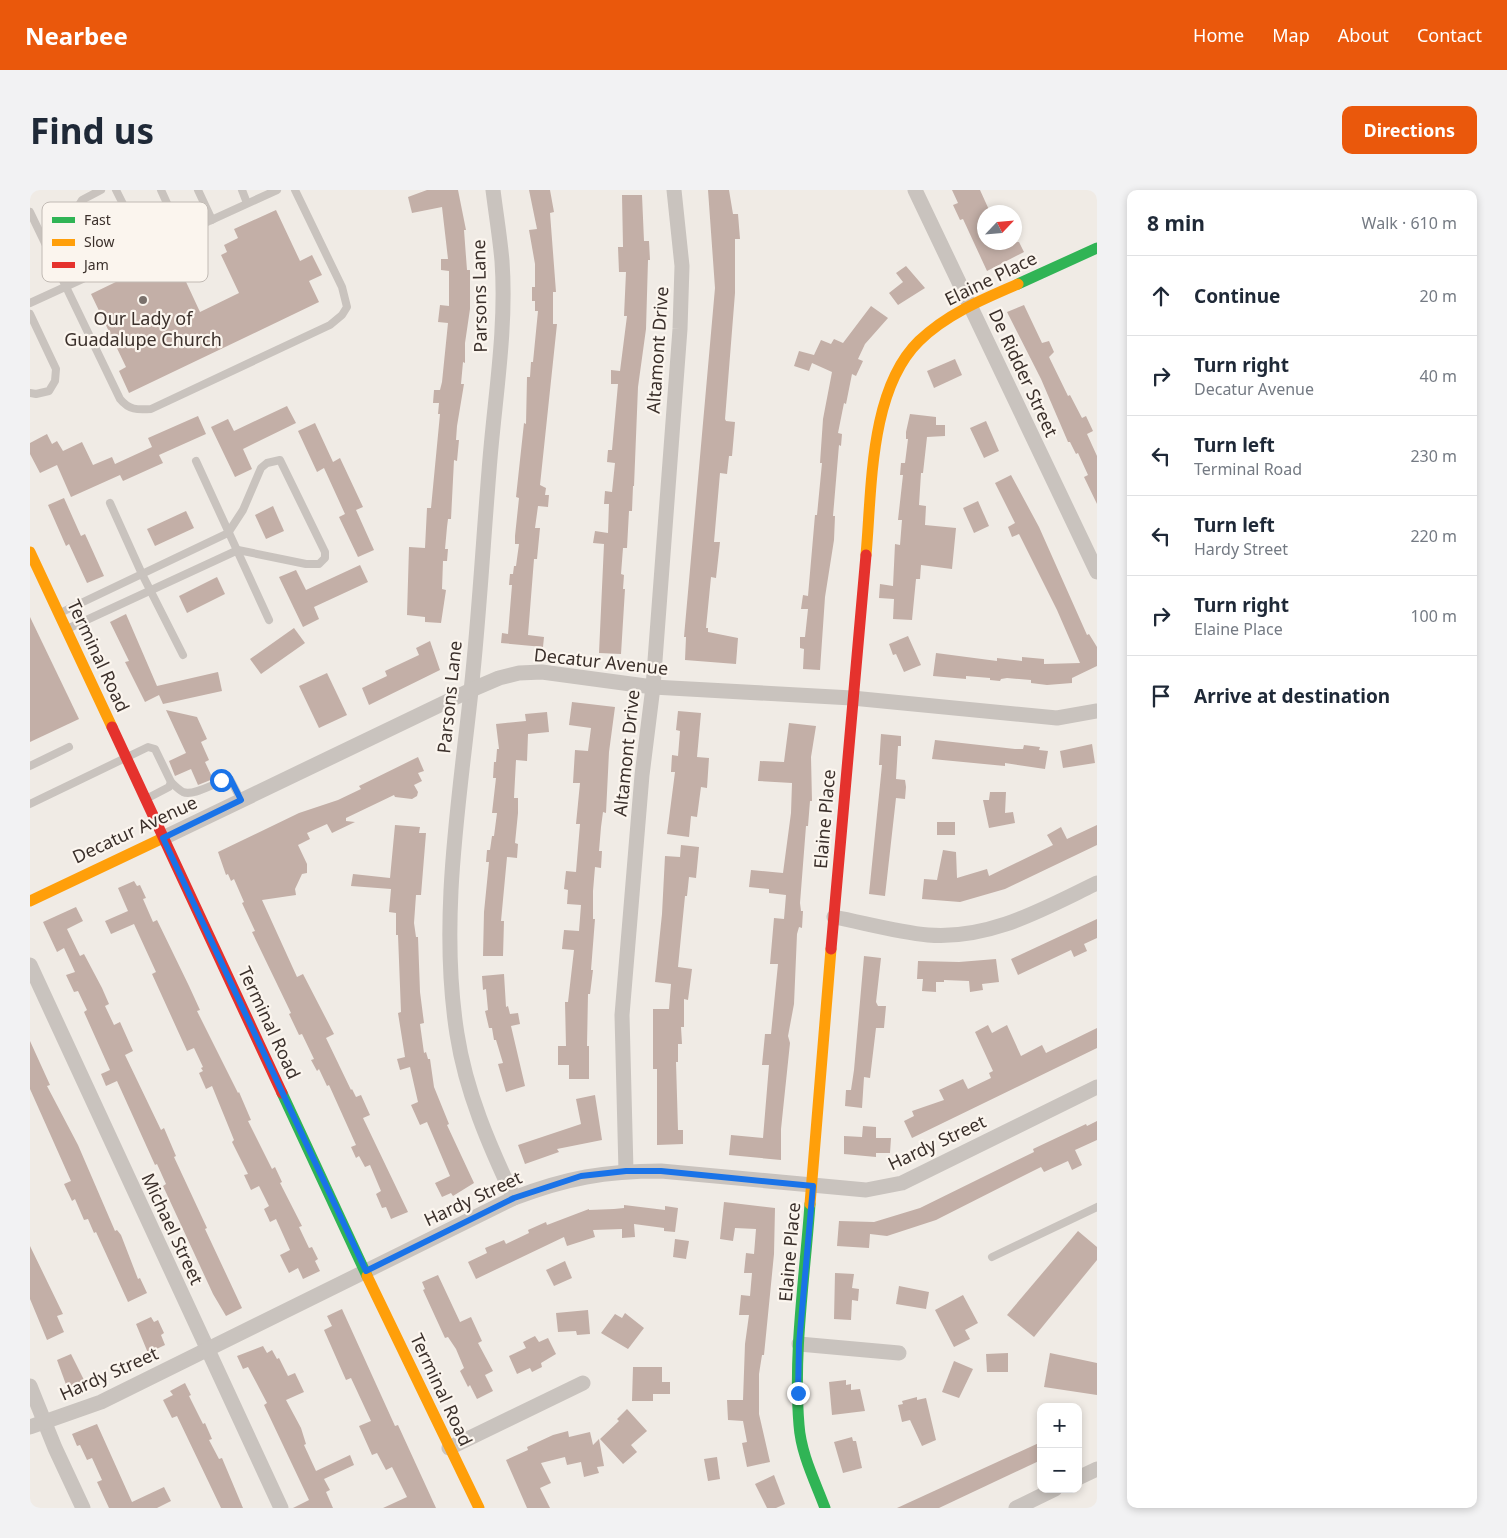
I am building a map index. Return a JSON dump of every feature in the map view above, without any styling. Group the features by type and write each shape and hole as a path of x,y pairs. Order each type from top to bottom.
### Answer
{"street":[{"name":"Parsons Lane","path":"493,190 502,263 500,359 471,690 461,778 451,906 450,980 457,1034 468,1085 490,1148 514,1198"},
{"name":"Altamont Drive","path":"626,1171 622,1015 642,775 653,686 680,329 682,266 674,190"},
{"name":"De Ridder Street","path":"915,190 1097,572"},
{"name":"Elaine Place","path":"825,1508 804,1452 799,1425 799,1344 852,698 878,427 885,394 893,374 906,354 925,336 970,305 1097,248"},
{"name":"Terminal Road","path":"30,552 449,1448 479,1508"},
{"name":"Decatur Avenue","path":"30,901 471,690 498,678 519,673 542,672 653,686 852,698 1058,718 1097,711"},
{"path":"834,917 928,935 962,934 996,928 1021,920 1097,883"},
{"name":"Michael Street","path":"30,965 281,1508"},
{"name":"Hardy Street","path":"37,1424 101,1402 514,1198 581,1176 626,1171 661,1171 866,1190 902,1183 1097,1087"},
{"path":"799,1344 899,1353"},
{"path":"449,1448 583,1383"},
{"path":"30,1386 37,1424 83,1508"},
{"path":"1082,1476 1097,1469"},
{"path":"1016,1508 1047,1493"}],"lane":[{"path":"81,202 102,190"},
{"path":"116,190 122,202"},
{"path":"160,190 166,202"},
{"path":"198,190 204,202"},
{"path":"242,190 247,203"},
{"path":"208,222 277,190"},
{"path":"64,282 120,399 126,406 137,410 151,409 330,326 342,316 347,307 342,287 295,190"},
{"path":"208,211 212,220"},
{"path":"30,212 42,237"},
{"path":"30,303 77,282"},
{"path":"30,314 56,369 55,381 49,391 36,394 30,393"},
{"path":"60,613 228,534 243,510 261,468 267,463 280,460 325,552 325,558 318,564 306,564 238,550 67,629"},
{"path":"196,461 269,620"},
{"path":"110,503 149,590 183,655"},
{"path":"30,766 69,747"},
{"path":"30,804 127,760 148,747 155,749 171,782 184,793 192,794 221,780 230,778 241,800"},
{"path":"145,799 169,787 171,782"},
{"path":"992,1257 1097,1208"}],"building":[{"path":"427,190 458,190 466,230 464,230 467,270 470,270 470,309 461,384 464,384 457,426 456,440 459,440 457,461 454,460 451,519 448,519 447,527 445,549 448,549 447,561 443,561 442,589 446,590 441,623 425,622 425,617 407,615 409,547 425,548 427,508 431,508 440,414 438,414 439,403 433,403 434,390 440,390 442,382 448,323 438,322 440,305 449,306 449,271 441,270 441,259 448,259 442,207 412,213 408,197"},
{"path":"529,190 550,190 554,212 550,213 556,292 553,292 553,324 557,324 540,485 546,488 545,495 549,495 548,507 538,506 535,528 540,528 537,559 534,559 528,635 544,637 543,647 501,643 502,633 508,634 512,585 509,585 510,574 513,574 514,566 516,566 519,544 515,544 519,498 516,497 524,423 526,424 527,377 530,377 531,362 533,362 538,311 535,311 535,301 532,301 532,287 535,287 535,264 529,230 537,229"},
{"path":"708,190 729,190 733,214 738,214 740,239 735,239 735,293 725,419 726,421 735,422 732,456 729,456 727,474 720,473 714,542 720,542 716,578 711,577 706,628 708,628 708,632 738,638 736,664 685,660 686,637 684,637 715,288"},
{"path":"952,190 980,190 987,205 977,205 977,249 963,219 960,220 953,205 958,203"},
{"path":"622,195 642,195 644,241 649,241 650,260 648,260 646,329 638,387 632,511 629,511 627,548 623,548 621,574 624,575 623,589 625,589 621,654 599,653 604,544 593,543 595,531 608,533 609,504 604,504 605,491 612,492 615,463 607,462 608,450 612,450 618,384 611,384 611,370 620,371 627,316 624,316 626,272 619,272 618,247 623,247"},
{"name":"Our Lady of Guadalupe Church","path":"276,210 300,261 312,255 322,275 309,281 319,302 129,393 119,371 126,367 91,294 116,282 186,282 200,312 239,293 221,255 227,252 224,245 238,238 234,229"},
{"path":"1022,248 1024,252 987,271 977,250 1022,250"},
{"path":"906,266 925,288 898,305 889,293 903,282 896,273"},
{"path":"1024,305 1042,343 1049,341 1054,352 1049,357 1068,396 1070,395 1082,418 1086,416 1093,431 1087,434 1097,456 1097,504 1084,477 1088,475 1078,453 1076,454 1070,442 1068,442 1041,379 1007,312"},
{"path":"871,306 888,318 865,344 858,359 863,361 856,376 852,374 846,404 844,403 838,433 842,434 841,446 839,445 833,516 835,516 834,540 825,597 820,670 803,669 804,649 800,648 800,637 805,637 808,609 801,609 803,595 808,596 815,515 817,515 822,463 820,463 823,419 832,372 812,363 809,371 794,366 799,351 814,355 821,340 831,344 834,339 843,343"},
{"path":"955,359 962,375 934,388 927,371"},
{"path":"287,406 296,423 243,449 252,469 235,477 211,427 228,419 234,431"},
{"path":"910,414 936,417 936,425 945,425 945,436 927,437 923,473 921,473 919,505 926,506 925,525 956,528 952,569 921,565 920,579 916,579 912,620 893,619 894,599 879,598 880,584 893,586 895,544 900,545 902,520 898,520 903,475 900,475 901,463 905,463 908,439 906,439 906,432"},
{"path":"198,416 206,434 159,455 163,463 123,481 120,475 71,497 57,465 40,473 30,454 30,443 47,434 52,444 57,441 63,451 82,442 93,465 112,457 115,464 152,447 148,438"},
{"path":"986,421 999,451 984,458 970,428"},
{"path":"315,423 333,462 340,458 363,507 356,510 374,550 358,557 339,517 345,514 324,468 317,472 298,431"},
{"path":"1011,475 1039,527 1087,635 1089,634 1097,647 1097,666 1072,678 1072,683 1047,685 1031,683 1031,680 1007,678 1000,681 990,680 990,678 966,676 966,679 933,676 936,653 997,661 997,658 1022,661 1022,657 1044,659 1044,664 1080,663 1057,610 1019,534 1012,537 1008,527 1015,523 995,483"},
{"path":"64,498 81,536 85,534 104,576 87,583 69,544 66,546 48,505"},
{"path":"978,501 989,526 974,533 963,508"},
{"path":"273,506 284,531 266,539 255,515"},
{"path":"186,511 194,528 155,546 147,529"},
{"path":"360,565 368,582 314,607 319,619 303,627 279,577 296,570 306,590"},
{"path":"217,577 225,594 187,613 179,596"},
{"path":"126,614 157,686 218,672 222,691 163,704 159,695 145,702 125,662 129,661 110,622"},
{"path":"30,617 79,719 30,742"},
{"path":"294,628 305,643 261,674 250,659"},
{"path":"908,636 921,665 904,672 896,654 893,655 889,644"},
{"path":"430,641 440,670 369,705 362,688 387,676 385,671 419,655 416,648"},
{"path":"327,673 347,715 319,728 299,686"},
{"path":"572,702 615,707 609,752 606,813 603,812 601,827 599,851 602,851 601,868 595,867 593,891 593,919 595,919 591,970 593,970 590,994 588,994 587,1046 589,1046 589,1079 569,1079 569,1065 558,1065 558,1046 566,1046 565,1002 568,1002 574,950 562,949 564,930 579,931 581,905 567,904 568,890 564,889 566,871 576,872 580,824 576,824 580,783 573,783 575,750 588,751 591,728 569,725"},
{"path":"166,710 197,717 207,739 201,742 209,760 205,762 213,779 198,785 191,769 175,776 169,761 186,753"},
{"path":"678,711 701,713 697,757 709,758 707,788 701,787 697,817 691,816 689,837 667,834 675,772 671,772 672,755 678,756 680,731 676,730"},
{"path":"547,712 549,732 528,734 527,761 516,760 514,798 518,798 518,813 515,843 518,844 517,858 507,857 501,921 504,921 503,956 483,956 484,912 489,862 486,862 487,850 490,850 492,836 494,836 497,813 492,813 496,778 493,778 494,762 496,762 497,749 499,749 496,724 526,721 525,714"},
{"path":"789,723 816,726 811,757 812,801 810,801 808,826 806,826 800,903 801,911 803,911 802,928 799,927 797,934 794,1004 788,1036 790,1043 781,1129 781,1160 729,1155 731,1135 763,1138 769,1065 762,1065 765,1034 771,1034 778,964 770,964 774,918 784,919 786,895 769,893 769,889 749,887 751,870 783,873 791,813 792,783 758,781 760,761 784,762"},
{"path":"881,734 901,736 901,746 898,746 896,779 905,780 906,787 905,799 896,798 885,896 869,894 882,765 879,765"},
{"path":"935,740 1015,749 1023,749 1024,745 1040,747 1039,750 1048,751 1045,769 1005,763 1005,766 932,759"},
{"path":"1092,744 1095,763 1063,768 1060,751"},
{"path":"418,757 424,771 418,773 422,781 414,785 418,792 417,796 412,799 395,797 394,795 346,818 346,821 355,822 332,833 327,824 307,833 310,839 298,845 307,864 307,873 302,874 295,889 296,895 262,900 297,977 303,974 334,1034 326,1038 351,1090 356,1097 361,1095 370,1115 363,1118 408,1212 391,1219 386,1207 382,1208 376,1194 381,1191 370,1165 365,1167 359,1156 356,1158 351,1147 356,1145 329,1085 327,1086 319,1069 317,1071 311,1060 314,1059 302,1034 299,1035 289,1014 291,1013 252,932 255,931 242,903 244,902 234,879 231,881 228,874 226,875 218,852 299,813 338,800 361,789 359,786"},
{"path":"990,792 1006,792 1005,813 1013,812 1015,823 989,828 983,800 989,800"},
{"path":"937,822 955,822 955,835 937,835"},
{"path":"395,825 420,827 419,833 426,833 421,895 416,895 414,923 416,937 418,937 420,992 424,1023 420,1024 424,1053 426,1052 428,1059 430,1059 434,1087 449,1124 447,1125 474,1183 453,1196 451,1193 442,1197 435,1183 450,1176 427,1122 420,1125 411,1105 418,1102 410,1067 400,1070 397,1059 405,1057 398,1013 401,1012 396,913 389,912 391,889 351,886 353,874 390,878"},
{"path":"1097,825 1097,845 1005,889 960,902 922,899 924,879 937,880 943,850 956,852 957,878 987,869 989,876 1053,845 1047,835 1061,827 1067,839"},
{"path":"681,845 699,847 696,878 689,877 687,896 685,896 678,967 692,969 688,1000 684,999 684,1027 681,1027 682,1044 678,1044 678,1062 676,1062 678,1130 683,1130 683,1144 657,1145 657,1069 653,1069 653,1009 669,1009 671,984 655,982 662,914 665,856 680,857"},
{"path":"134,881 137,886 140,885 146,898 143,899 153,922 157,920 200,1010 197,1011 239,1092 251,1120 248,1121 272,1169 275,1167 282,1182 280,1183 302,1226 299,1227 309,1248 312,1247 318,1259 315,1261 320,1271 303,1279 298,1268 289,1273 280,1255 290,1250 276,1219 270,1222 264,1209 269,1206 259,1186 251,1190 244,1175 248,1174 232,1142 234,1140 212,1086 206,1089 199,1073 203,1071 201,1068 203,1067 194,1048 187,1051 152,974 156,972 134,924 111,934 105,921 128,911 118,888"},
{"path":"76,907 83,921 67,929 80,956 84,954 102,988 109,1004 105,1006 114,1025 120,1022 133,1051 125,1055 161,1130 164,1128 176,1156 174,1157 207,1228 205,1229 242,1308 226,1316 213,1294 163,1186 166,1184 157,1164 155,1165 117,1081 106,1086 101,1074 110,1070 84,1012 87,1010 78,991 74,992 66,975 75,972 64,948 57,952 43,922"},
{"path":"1097,919 1097,938 1084,944 1087,951 1074,957 1071,950 1018,975 1011,959"},
{"path":"864,956 881,958 876,1002 878,1006 886,1006 884,1028 876,1028 870,1078 864,1077 862,1108 845,1106 846,1090 851,1090 854,1070"},
{"path":"996,959 999,982 982,984 983,990 970,992 969,981 944,980 944,982 936,982 936,992 922,991 923,979 917,979 918,961 959,962"},
{"path":"504,974 506,1007 508,1006 510,1014 518,1013 520,1024 511,1026 525,1086 506,1092 498,1064 503,1063 496,1040 494,1040 492,1028 489,1028 485,1011 488,1010 486,989 483,990 482,976"},
{"path":"988,1025 992,1033 1007,1025 1021,1056 1042,1045 1046,1053 1097,1028 1097,1048 912,1138 904,1121 914,1116 912,1111 944,1100 939,1090 963,1079 968,1089 991,1078 989,1073 993,1071 975,1032"},
{"path":"30,1041 50,1085 47,1086 78,1145 115,1231 117,1230 121,1235 138,1279 140,1278 147,1293 128,1302 96,1232 94,1233 88,1219 84,1220 75,1199 72,1201 64,1184 71,1181 30,1089"},
{"path":"595,1095 602,1140 557,1149 559,1152 525,1164 518,1145 581,1124 576,1099"},
{"path":"1097,1121 1097,1140 1075,1150 1082,1165 1072,1170 1068,1161 1044,1172 1041,1167 936,1220 887,1236 870,1234 869,1248 837,1246 839,1221 874,1222 920,1208 1034,1152 1033,1149 1086,1124 1087,1126"},
{"path":"863,1126 876,1127 876,1138 891,1138 890,1153 876,1153 876,1157 844,1154 844,1136 862,1137"},
{"path":"724,1202 775,1208 774,1254 764,1355 762,1355 759,1374 759,1414 770,1462 747,1467 742,1443 747,1442 743,1421 728,1420 727,1400 743,1400 745,1344 749,1315 739,1315 741,1295 750,1296 752,1273 744,1273 746,1253 754,1254 756,1229 735,1228 733,1241 720,1239"},
{"path":"624,1205 665,1210 665,1206 678,1208 675,1232 664,1231 664,1228 634,1224 635,1237 622,1238 622,1229 593,1230 595,1237 567,1246 564,1237 476,1279 468,1262 487,1253 485,1248 504,1240 506,1244 529,1233 528,1230 546,1222 547,1225 589,1209 624,1208"},
{"path":"1078,1231 1097,1247 1097,1260 1034,1337 1007,1315"},
{"path":"675,1239 689,1241 686,1259 673,1257"},
{"path":"30,1246 63,1314 57,1316 64,1332 47,1340 30,1299"},
{"path":"565,1261 572,1278 554,1286 546,1270"},
{"path":"835,1273 854,1274 852,1288 859,1289 858,1301 852,1300 851,1320 834,1319"},
{"path":"438,1275 460,1322 471,1317 482,1341 478,1343 493,1371 485,1375 493,1391 477,1399 460,1371 464,1368 456,1349 448,1337 445,1338 423,1290 425,1289 422,1282"},
{"path":"899,1286 929,1292 926,1309 896,1304"},
{"path":"963,1295 978,1323 965,1330 970,1339 954,1347 935,1310"},
{"path":"342,1309 395,1426 398,1425 436,1508 383,1508 407,1497 392,1467 386,1470 377,1453 372,1455 359,1426 371,1421 351,1378 346,1380 324,1330 332,1326 327,1316"},
{"path":"588,1310 590,1334 577,1335 576,1331 558,1332 556,1313"},
{"path":"625,1313 644,1328 628,1349 601,1333 615,1314 622,1318"},
{"path":"151,1317 154,1322 158,1320 164,1333 161,1335 165,1345 148,1353 136,1324"},
{"path":"535,1336 539,1342 548,1338 556,1354 541,1363 542,1367 532,1372 530,1368 517,1374 509,1356 526,1348 523,1342"},
{"path":"263,1346 267,1353 272,1350 277,1359 279,1358 288,1376 295,1373 304,1392 286,1400 301,1428 306,1444 304,1445 316,1471 350,1455 354,1465 324,1479 330,1490 326,1492 333,1508 293,1508 309,1500 264,1405 267,1403 248,1367 243,1369 237,1356"},
{"path":"1008,1353 1008,1372 987,1372 986,1354"},
{"path":"1050,1353 1097,1363 1097,1395 1044,1387"},
{"path":"71,1354 85,1382 68,1390 57,1360"},
{"path":"954,1361 973,1369 959,1398 942,1392"},
{"path":"633,1367 662,1367 662,1382 670,1382 670,1394 653,1394 653,1401 632,1401"},
{"path":"846,1380 846,1385 851,1384 851,1390 860,1389 865,1411 832,1415 829,1382"},
{"path":"185,1383 191,1395 189,1396 212,1439 209,1440 219,1459 222,1458 243,1508 221,1508 177,1416 172,1418 163,1400 173,1395 170,1391"},
{"path":"917,1397 917,1400 926,1398 936,1440 922,1446 910,1420 902,1422 898,1405 903,1404 902,1401"},
{"path":"627,1409 647,1431 631,1445 637,1452 623,1464 600,1439 619,1421 617,1419"},
{"path":"97,1424 132,1502 164,1487 171,1501 157,1508 109,1508 97,1482 102,1480 92,1458 87,1460 80,1445 77,1446 72,1434"},
{"path":"568,1431 569,1437 590,1432 593,1445 599,1439 604,1466 597,1467 599,1473 584,1477 581,1462 567,1465 565,1457 541,1463 551,1483 540,1488 550,1508 527,1508 506,1460 528,1450 527,1447 553,1435"},
{"path":"852,1437 853,1441 856,1441 862,1468 843,1473 834,1442"},
{"path":"1037,1444 1037,1462 939,1508 897,1508"},
{"path":"717,1457 720,1479 708,1481 704,1459"},
{"path":"774,1475 785,1504 776,1508 767,1508 755,1484"}],"traffic: fast":[{"path":"1018,284 1097,248"},
{"path":"282,1093 367,1276"},
{"path":"810,1204 797,1370 799,1425 802,1446 825,1508"}],"traffic: slow":[{"path":"866,555 876,442 890,386 903,362 919,341 941,323 953,315 1018,284"},
{"path":"30,552 112,727"},
{"path":"30,901 163,838"},
{"path":"810,1204 831,949"},
{"path":"367,1276 479,1508"}],"traffic: jam":[{"path":"831,949 866,555"},
{"path":"112,727 282,1093"}],"place":[{"name":"Our Lady of Guadalupe Church","path":"143,300"}],"route":[{"path":"221,780 230,778 241,800 163,838 366,1271 514,1198 581,1176 626,1171 661,1171 813,1186 799,1344 798,1393"}]}
